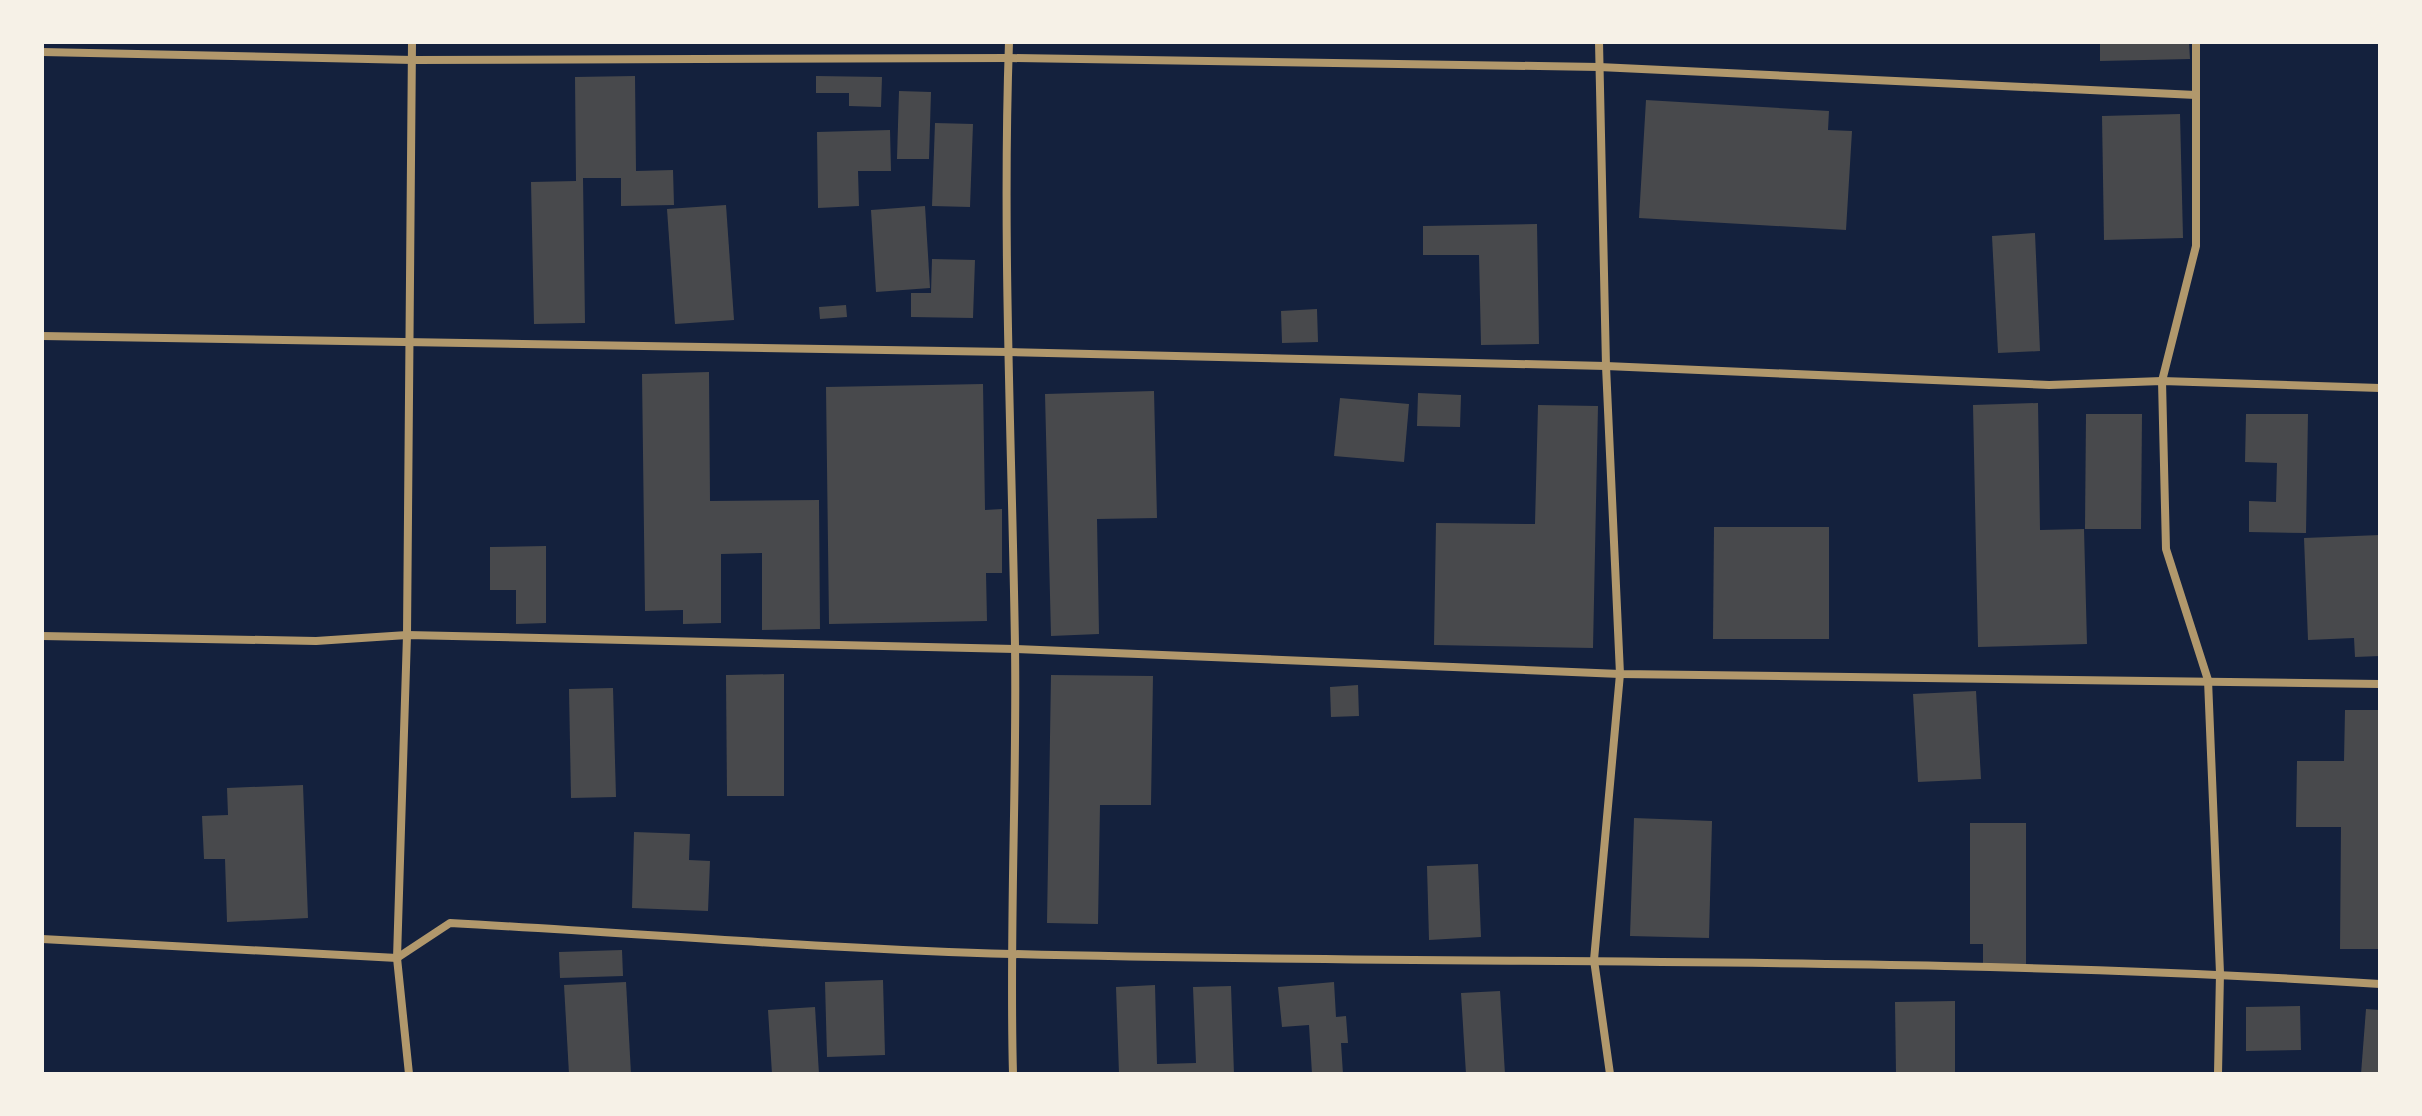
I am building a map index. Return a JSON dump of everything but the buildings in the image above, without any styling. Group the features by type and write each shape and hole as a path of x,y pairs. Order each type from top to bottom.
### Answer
{"street":[{"path":"409,1074 397,958 407,635 407,340 412,42"},
{"path":"1009,42 1008,352 1015,649 1010,954 1013,1074"},
{"path":"1599,42 1606,366 1620,674 1594,960 1610,1074"},
{"path":"2196,42 2196,246 2162,381 2166,549 2208,680 2220,973 2218,1074"},
{"path":"42,52 413,60 1009,58 1599,67 2196,95"},
{"path":"42,336 1008,352 1606,366 2049,385 2162,381 2380,388"},
{"path":"42,636 316,641 407,635 1015,649 1620,674 2380,684"},
{"path":"42,939 397,958 450,923 1010,954 1594,960 2220,973 2380,984"}]}
